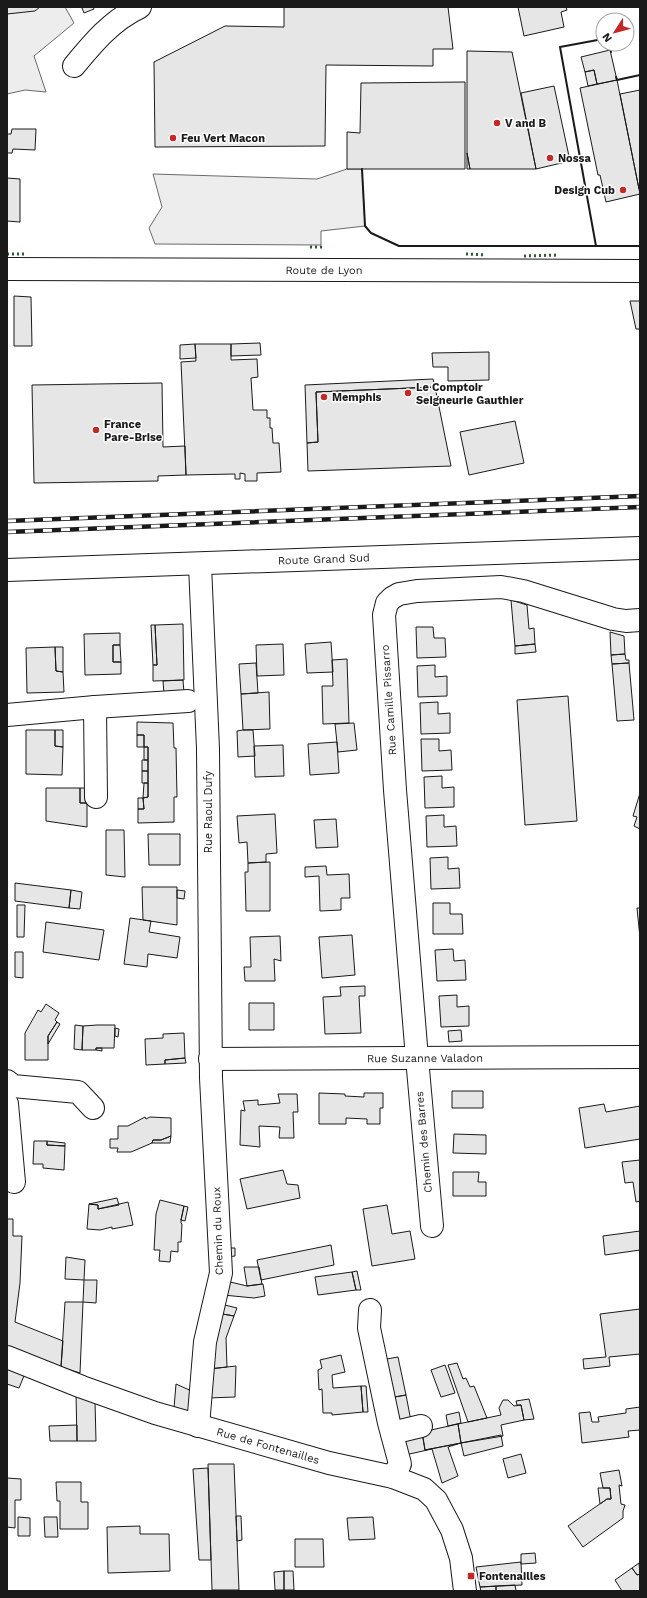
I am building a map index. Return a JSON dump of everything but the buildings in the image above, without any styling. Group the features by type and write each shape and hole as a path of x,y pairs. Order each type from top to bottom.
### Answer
{"street":[{"path":"74,66 96,39 126,14 140,7"},
{"name":"Route de Lyon","path":"7,269 640,271"},
{"name":"Route Grand Sud","path":"7,570 200,565 640,548"},
{"name":"Rue Raoul Dufy","path":"200,565 208,749 210,1059"},
{"name":"Rue Camille Pissarro","path":"417,1058 395,790 384,615 387,603 399,594 417,591 501,587 523,591 613,619 626,621 640,620"},
{"path":"7,715 188,701"},
{"path":"95,707 96,797"},
{"name":"Rue Suzanne Valadon","path":"210,1059 640,1057"},
{"name":"Chemin des Barres","path":"417,1058 432,1226"},
{"name":"Chemin du Roux","path":"198,1426 205,1342 221,1273 210,1059"},
{"path":"7,1081 13,1086 78,1092 93,1108"},
{"path":"7,1104 14,1182"},
{"path":"370,1310 369,1328 400,1464 393,1477"},
{"name":"Rue de Fontenailles","path":"7,1357 82,1387 156,1414 329,1463 393,1477 424,1489 436,1500 452,1530 461,1558 465,1591"},
{"path":"392,1433 421,1426"}],"shaded area":[{"path":"40,7 65,7 74,23 34,56 46,92 25,90 7,94 7,14"},
{"path":"347,169 362,169 365,226 321,231 321,245 155,244 149,228 162,207 153,174 317,179"}],"railway":[{"path":"7,521 640,496"},
{"path":"7,532 640,507"}],"hedge":[{"path":"310,247 324,247"},
{"path":"7,254 26,254"},
{"path":"466,254 486,255"},
{"path":"524,256 559,255"}],"wall":[{"path":"595,40 560,47 596,246"},
{"path":"616,77 617,80 640,75"},
{"path":"362,169 365,226 371,233 399,246 640,246"}],"place":[{"name":"V and B","path":"497,123"},
{"name":"Feu Vert Macon","path":"173,138"},
{"name":"Nossa","path":"550,158"},
{"name":"Design Cub","path":"623,190"},
{"name":"Le Comptoir Seigneurie Gauthier","path":"408,393"},
{"name":"Memphis","path":"324,397"},
{"name":"France Pare-Brise","path":"96,430"},
{"name":"Fontenailles","path":"471,1576"}]}
